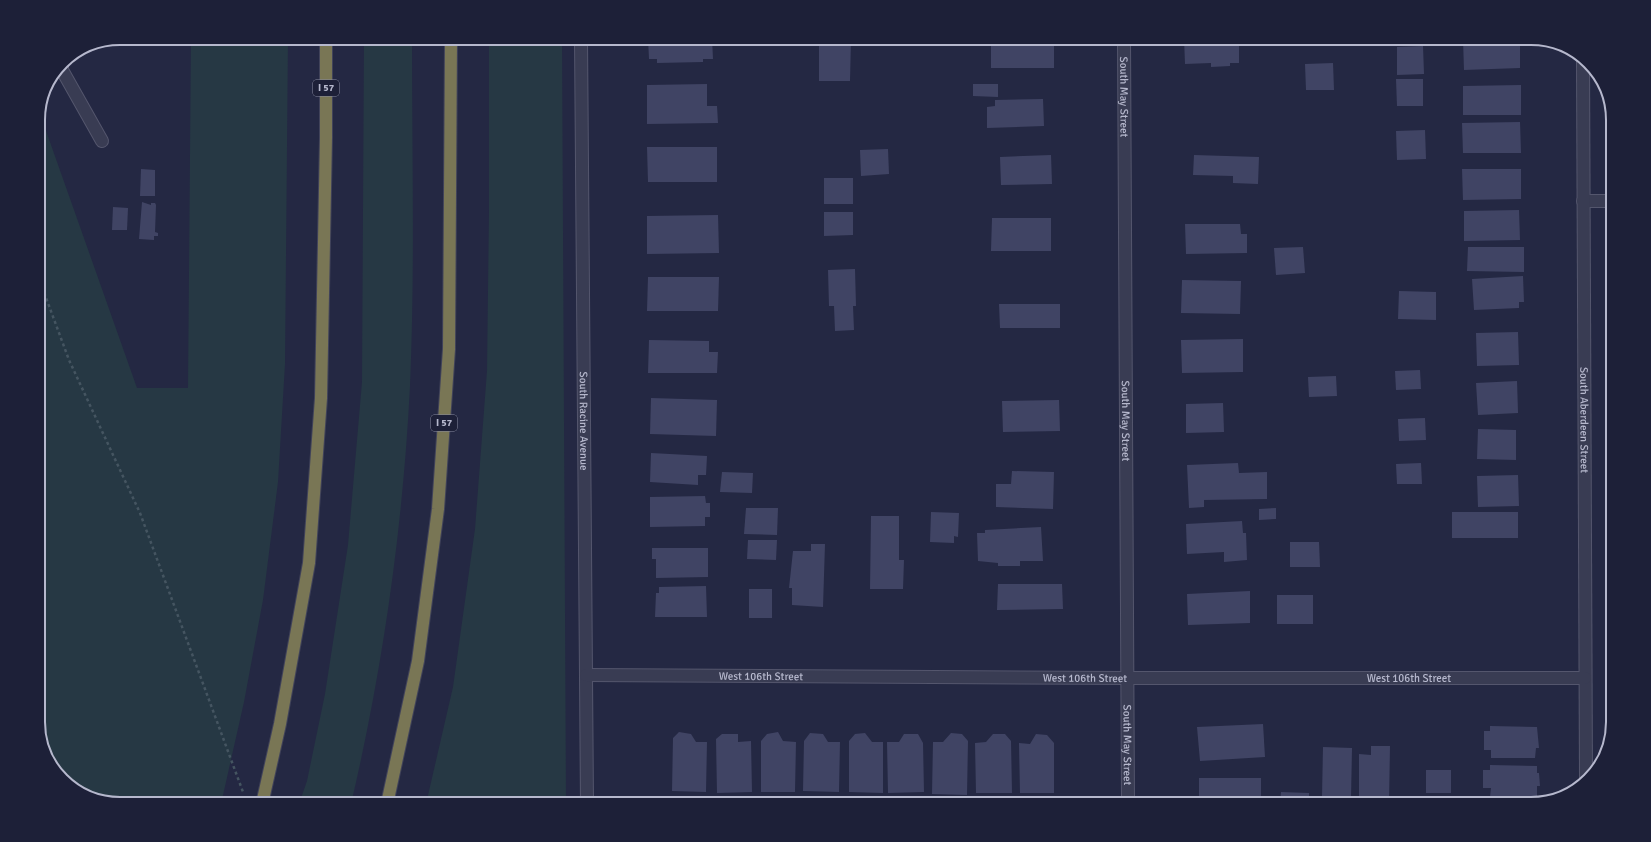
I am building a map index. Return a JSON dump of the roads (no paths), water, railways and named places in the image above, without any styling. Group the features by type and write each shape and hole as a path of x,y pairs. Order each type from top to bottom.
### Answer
{"highway":[{"name":"I 57","path":"264,797 280,724 309,564 322,398 326,45"},
{"name":"I 57","path":"389,797 418,661 438,509 449,349 451,45"}],"street":[{"name":"South Racine Avenue","path":"581,45 587,797"},
{"name":"South May Street","path":"1124,45 1128,797"},
{"name":"South Aberdeen Street","path":"1583,67 1586,772"},
{"path":"63,72 102,141"},
{"path":"1583,201 1606,201"},
{"name":"West 106th Street","path":"586,675 1127,678 1585,678"}]}
